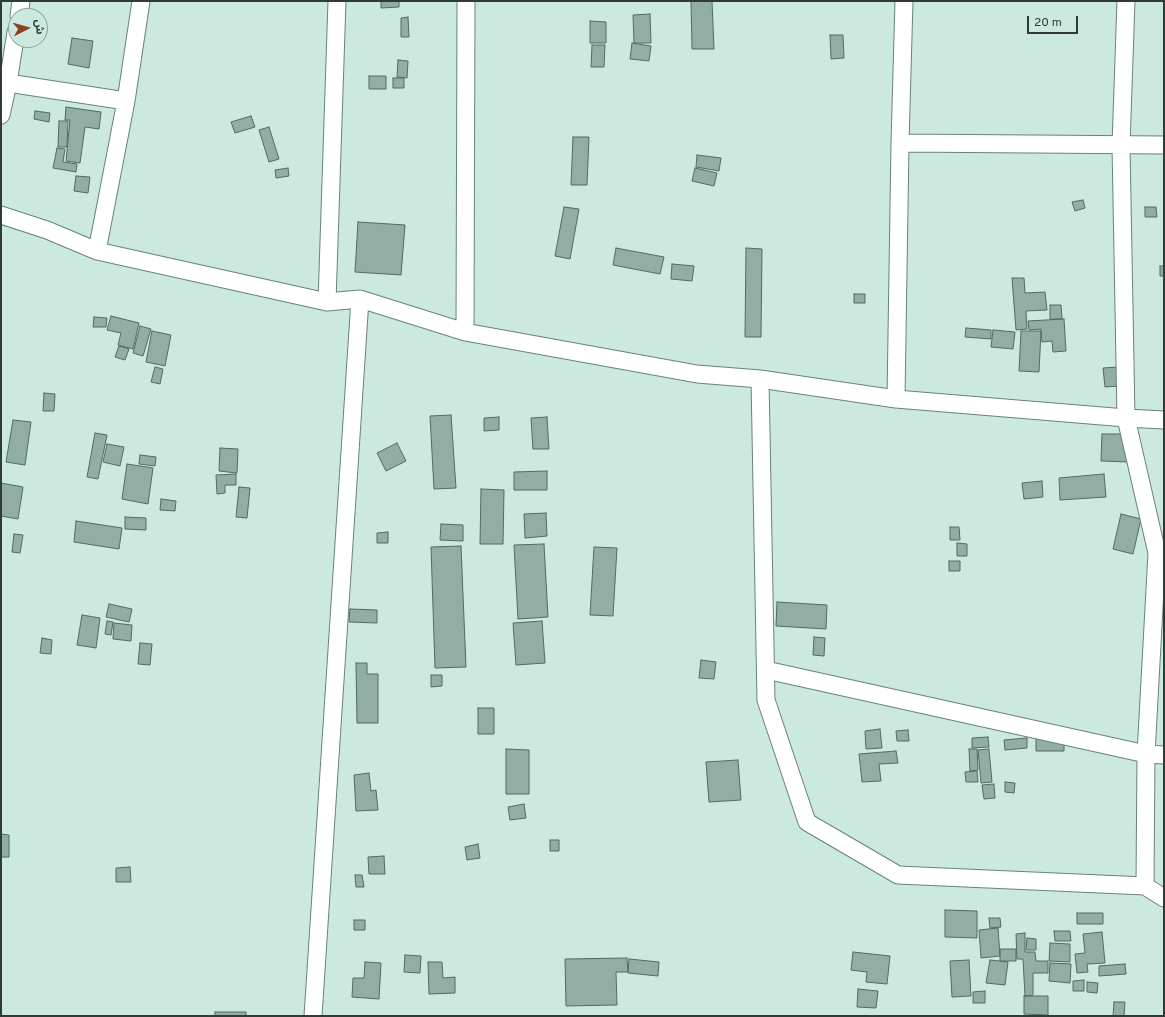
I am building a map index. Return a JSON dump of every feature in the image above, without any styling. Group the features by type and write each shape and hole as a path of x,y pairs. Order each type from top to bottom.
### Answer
{"street":[{"path":"97,251 126,101 141,1"},
{"path":"327,302 337,1"},
{"path":"465,332 466,1"},
{"path":"896,399 904,1"},
{"path":"1126,1 1121,144 1126,418 1161,553 1146,754 1145,886"},
{"path":"1,115 13,48"},
{"path":"8,83 126,101"},
{"path":"900,143 1164,145"},
{"path":"1,215 48,230 97,251 327,302 360,299 465,332 697,374 760,379 896,399 1164,420"},
{"path":"313,1016 360,299"},
{"path":"760,379 766,700 807,822 898,875 1145,886 1164,898"},
{"path":"766,670 1146,754 1164,755"}],"building":[{"path":"381,1 399,1 399,7 381,8"},
{"path":"691,1 712,1 714,49 692,49"},
{"path":"650,14 651,43 634,43 633,15"},
{"path":"408,17 409,37 401,37 401,18"},
{"path":"590,21 606,22 606,43 590,43"},
{"path":"830,35 843,35 844,58 831,59"},
{"path":"72,38 93,41 89,68 68,64"},
{"path":"632,43 651,46 649,61 630,59"},
{"path":"592,45 605,45 604,67 591,67"},
{"path":"398,60 408,61 407,78 397,77"},
{"path":"369,76 386,76 386,89 369,89"},
{"path":"393,78 404,78 404,88 393,88"},
{"path":"66,107 101,112 99,129 85,127 80,163 66,161 70,120 65,120"},
{"path":"35,111 50,113 49,122 34,119"},
{"path":"251,116 255,127 235,133 231,122"},
{"path":"59,121 68,121 67,147 58,147"},
{"path":"269,127 279,159 269,162 259,130"},
{"path":"573,137 589,137 587,185 571,185"},
{"path":"57,148 65,149 63,162 77,164 76,172 53,168"},
{"path":"697,155 721,158 719,171 696,167"},
{"path":"288,168 289,176 276,178 275,170"},
{"path":"695,168 717,173 714,186 692,181"},
{"path":"76,176 90,177 88,193 74,191"},
{"path":"1083,200 1085,208 1075,211 1072,202"},
{"path":"564,207 579,209 570,259 555,256"},
{"path":"1145,207 1156,207 1157,217 1145,217"},
{"path":"358,222 405,225 401,275 355,272"},
{"path":"616,248 664,257 660,274 613,265"},
{"path":"746,248 762,249 761,337 745,337"},
{"path":"672,264 694,266 692,281 671,279"},
{"path":"1160,266 1164,266 1164,276 1160,276"},
{"path":"1012,278 1024,278 1025,293 1045,292 1047,310 1026,311 1027,329 1016,330"},
{"path":"854,294 865,294 865,303 854,303"},
{"path":"1050,305 1061,305 1062,319 1050,319"},
{"path":"111,316 139,323 133,349 118,345 121,333 107,330"},
{"path":"94,317 107,318 106,327 93,327"},
{"path":"1064,319 1066,351 1053,352 1052,341 1042,342 1041,329 1029,330 1028,321"},
{"path":"140,326 151,329 143,356 133,353"},
{"path":"966,328 991,330 991,339 965,337"},
{"path":"993,330 1015,332 1013,349 991,347"},
{"path":"152,331 171,335 165,366 146,362"},
{"path":"1021,331 1041,331 1039,372 1019,371"},
{"path":"119,346 129,349 125,360 115,357"},
{"path":"155,367 163,369 160,384 151,382"},
{"path":"1118,367 1119,386 1105,387 1103,368"},
{"path":"44,393 55,394 54,411 43,411"},
{"path":"451,415 456,488 434,489 430,416"},
{"path":"499,417 499,430 484,431 484,418"},
{"path":"547,417 549,449 533,449 531,418"},
{"path":"13,420 31,422 25,465 6,462"},
{"path":"95,433 107,435 98,479 87,477"},
{"path":"1102,434 1128,434 1128,462 1101,461"},
{"path":"397,443 406,461 386,471 377,453"},
{"path":"107,444 124,447 120,466 103,462"},
{"path":"220,448 238,449 237,473 219,471"},
{"path":"140,455 156,457 155,466 139,464"},
{"path":"127,464 153,468 148,504 122,499"},
{"path":"547,471 547,490 514,490 514,472"},
{"path":"236,474 236,485 225,485 225,493 217,494 216,475"},
{"path":"1104,474 1106,497 1060,500 1059,478"},
{"path":"1042,481 1043,497 1024,499 1022,483"},
{"path":"1,483 23,487 18,519 1,516"},
{"path":"239,487 250,488 247,518 236,517"},
{"path":"481,489 504,490 503,544 480,544"},
{"path":"161,499 176,501 175,511 160,510"},
{"path":"546,513 547,536 525,538 524,514"},
{"path":"1121,514 1141,519 1133,554 1113,549"},
{"path":"125,517 146,518 146,530 125,529"},
{"path":"76,521 122,528 119,549 74,542"},
{"path":"441,524 463,525 463,541 440,540"},
{"path":"950,527 959,527 960,540 950,540"},
{"path":"388,532 388,543 377,543 377,533"},
{"path":"14,534 23,535 20,553 12,552"},
{"path":"957,543 967,544 967,556 957,556"},
{"path":"544,544 548,617 518,619 514,545"},
{"path":"461,546 466,667 435,668 431,547"},
{"path":"594,547 617,548 613,616 590,615"},
{"path":"949,561 960,561 960,571 949,571"},
{"path":"777,602 827,605 826,629 776,626"},
{"path":"109,604 132,609 129,622 106,617"},
{"path":"350,609 377,610 377,623 349,622"},
{"path":"82,615 100,618 96,648 77,645"},
{"path":"107,621 113,622 111,635 105,634"},
{"path":"542,621 545,663 516,665 513,623"},
{"path":"114,623 132,625 131,641 113,639"},
{"path":"814,637 825,638 824,656 813,655"},
{"path":"42,638 52,640 51,654 40,653"},
{"path":"140,643 152,644 150,665 138,664"},
{"path":"701,660 716,662 714,679 699,678"},
{"path":"356,663 367,663 367,674 378,674 378,723 357,723"},
{"path":"431,675 442,675 442,686 431,687"},
{"path":"478,708 494,708 494,734 478,734"},
{"path":"880,729 882,748 866,749 865,731"},
{"path":"908,730 909,741 897,741 896,731"},
{"path":"1036,736 1064,736 1064,751 1036,751"},
{"path":"988,737 989,747 972,748 972,738"},
{"path":"1027,738 1027,748 1005,750 1004,740"},
{"path":"506,749 529,750 529,794 506,794"},
{"path":"969,749 977,749 978,770 970,771"},
{"path":"989,749 992,782 981,783 978,750"},
{"path":"896,751 898,763 879,764 881,781 862,782 859,754"},
{"path":"738,760 741,800 709,802 706,762"},
{"path":"977,771 978,782 966,782 965,772"},
{"path":"369,773 371,791 376,790 378,810 356,811 354,775"},
{"path":"1005,782 1015,783 1014,793 1005,792"},
{"path":"994,784 995,798 984,799 982,785"},
{"path":"524,804 526,818 510,820 508,807"},
{"path":"1,834 9,835 9,857 1,857"},
{"path":"550,840 559,840 559,851 550,851"},
{"path":"478,844 480,858 467,860 465,847"},
{"path":"384,856 385,874 369,874 368,857"},
{"path":"130,867 131,882 116,882 116,868"},
{"path":"355,875 362,875 364,887 356,887"},
{"path":"945,910 977,911 977,938 945,937"},
{"path":"1077,913 1103,913 1103,924 1077,924"},
{"path":"989,918 1000,918 1001,927 990,928"},
{"path":"354,920 365,920 365,930 354,930"},
{"path":"998,928 1000,956 981,958 979,930"},
{"path":"1054,931 1070,931 1071,941 1055,941"},
{"path":"1102,932 1105,963 1087,964 1088,972 1077,973 1075,954 1085,953 1083,934"},
{"path":"1025,933 1025,952 1035,952 1036,961 1048,961 1048,973 1033,973 1033,995 1025,996 1023,959 1017,959 1016,934"},
{"path":"1027,938 1036,939 1036,950 1026,950"},
{"path":"1050,943 1070,944 1070,962 1049,961"},
{"path":"1000,949 1016,949 1016,961 1000,961"},
{"path":"853,952 890,956 887,984 866,982 867,972 851,970"},
{"path":"405,955 421,956 420,973 404,972"},
{"path":"627,958 628,972 616,972 617,1005 566,1006 565,959"},
{"path":"629,959 659,962 658,976 628,973"},
{"path":"969,960 971,996 952,997 950,961"},
{"path":"990,960 1008,962 1005,985 986,983"},
{"path":"365,962 381,963 379,999 352,997 353,978 364,978"},
{"path":"428,962 442,962 443,978 455,977 455,993 429,994"},
{"path":"1050,963 1071,964 1070,983 1049,981"},
{"path":"1125,964 1126,974 1099,976 1099,966"},
{"path":"1084,980 1084,991 1073,991 1073,981"},
{"path":"1087,982 1098,983 1097,993 1087,992"},
{"path":"858,989 878,991 876,1008 857,1007"},
{"path":"985,991 985,1003 973,1003 973,992"},
{"path":"1024,996 1048,996 1048,1015 1024,1014"},
{"path":"1114,1002 1125,1002 1124,1016 1113,1016"},
{"path":"215,1012 246,1012 246,1016 215,1016"}]}
